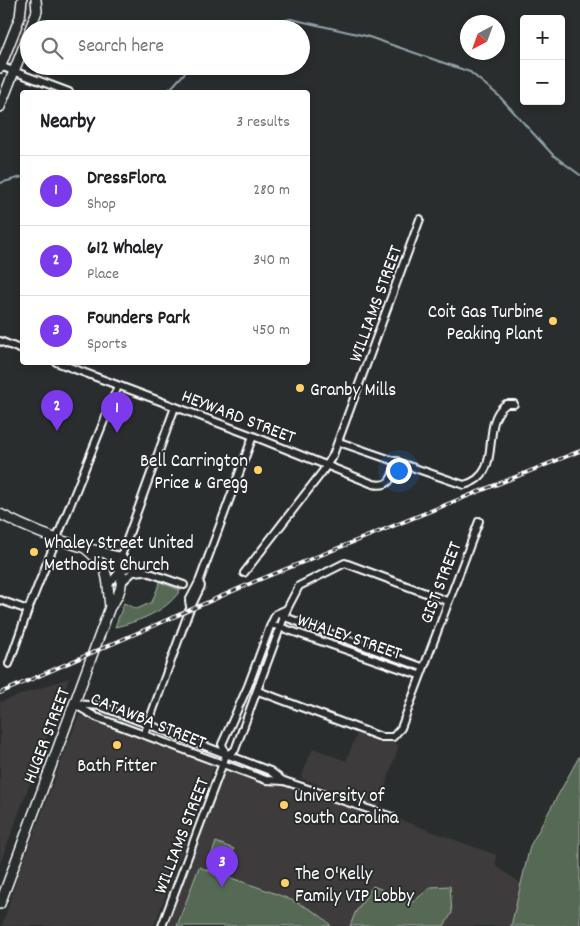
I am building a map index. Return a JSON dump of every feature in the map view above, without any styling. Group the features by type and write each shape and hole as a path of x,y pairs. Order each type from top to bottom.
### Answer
{"main road":[{"path":"0,66 20,16 22,0"},
{"path":"33,20 37,10 36,0"},
{"path":"0,107 20,56"},
{"path":"0,514 84,548 95,548 113,558 120,571 122,582 119,597 110,606"},
{"path":"84,548 105,568 109,584 110,606"},
{"name":"HUGER STREET","path":"0,904 110,606"}],"street":[{"path":"0,66 20,73"},
{"path":"24,75 64,90"},
{"name":"WILLIAMS STREET","path":"244,573 327,466 339,442 420,219"},
{"path":"0,341 20,349"},
{"name":"HEYWARD STREET","path":"64,365 381,486 386,484 391,478 397,461"},
{"path":"9,664 28,610 118,386"},
{"path":"339,442 397,461 455,484 464,485 480,480 490,453 495,416 506,404 514,404"},
{"path":"120,556 175,407"},
{"path":"144,735 190,606 201,586 199,582 253,436"},
{"name":"GIST STREET","path":"258,691 381,737 393,737 401,728 422,667 479,521"},
{"path":"104,552 120,556 144,571 184,585"},
{"path":"276,614 286,610 299,586 345,563 447,601"},
{"path":"109,584 120,571 137,565"},
{"path":"122,582 133,572 144,571"},
{"path":"0,600 28,610"},
{"name":"WILLIAMS STREET","path":"226,754 235,750 286,610"},
{"name":"WILLIAMS STREET","path":"162,926 223,764 226,754 222,744 248,686 276,614"},
{"name":"WHALEY STREET","path":"276,614 422,667"},
{"name":"WHALEY STREET","path":"271,624 419,675"},
{"name":"CATAWBA STREET","path":"74,704 100,706 270,771 284,782"},
{"name":"CATAWBA STREET","path":"74,704 96,717 266,780 284,782 392,818"}],"shaded area":[{"path":"69,678 0,864 0,702"},
{"path":"79,715 215,765 154,926 2,926 17,878"},
{"path":"358,731 399,745 378,808 301,778 313,748 346,761"},
{"name":"University of South Carolina","path":"225,755 496,855 496,866 560,910 549,926 162,926"}],"green space":[{"path":"160,582 180,590 160,610 142,619 115,627 124,603 137,609 152,602"},
{"path":"580,755 580,926 511,926 530,846"},
{"path":"216,842 234,849 227,866 210,859"},
{"path":"199,867 250,884 308,908 322,917 331,926 177,926"},
{"path":"373,886 413,902 431,887 450,886 452,913 444,926 350,926 355,913"}],"waterway":[{"path":"286,20 295,20"},
{"path":"310,23 366,36 470,72 499,96 553,155 580,175"},
{"path":"167,90 183,75"},
{"path":"0,183 20,178"}],"railway":[{"path":"0,693 256,581 580,451"}],"place":[{"name":"Coit Gas Turbine Peaking Plant","path":"553,321"},
{"name":"Granby Mills","path":"300,388"},
{"name":"612 Whaley","path":"57,431"},
{"name":"DressFlora","path":"117,433"},
{"name":"Bell Carrington Price & Gregg","path":"258,470"},
{"name":"Whaley Street United Methodist Church","path":"34,552"},
{"name":"Bath Fitter","path":"117,745"},
{"name":"University of South Carolina","path":"284,805"},
{"name":"The O'Kelly Family VIP Lobby","path":"285,883"},
{"name":"Founders Park","path":"222,887"}]}
